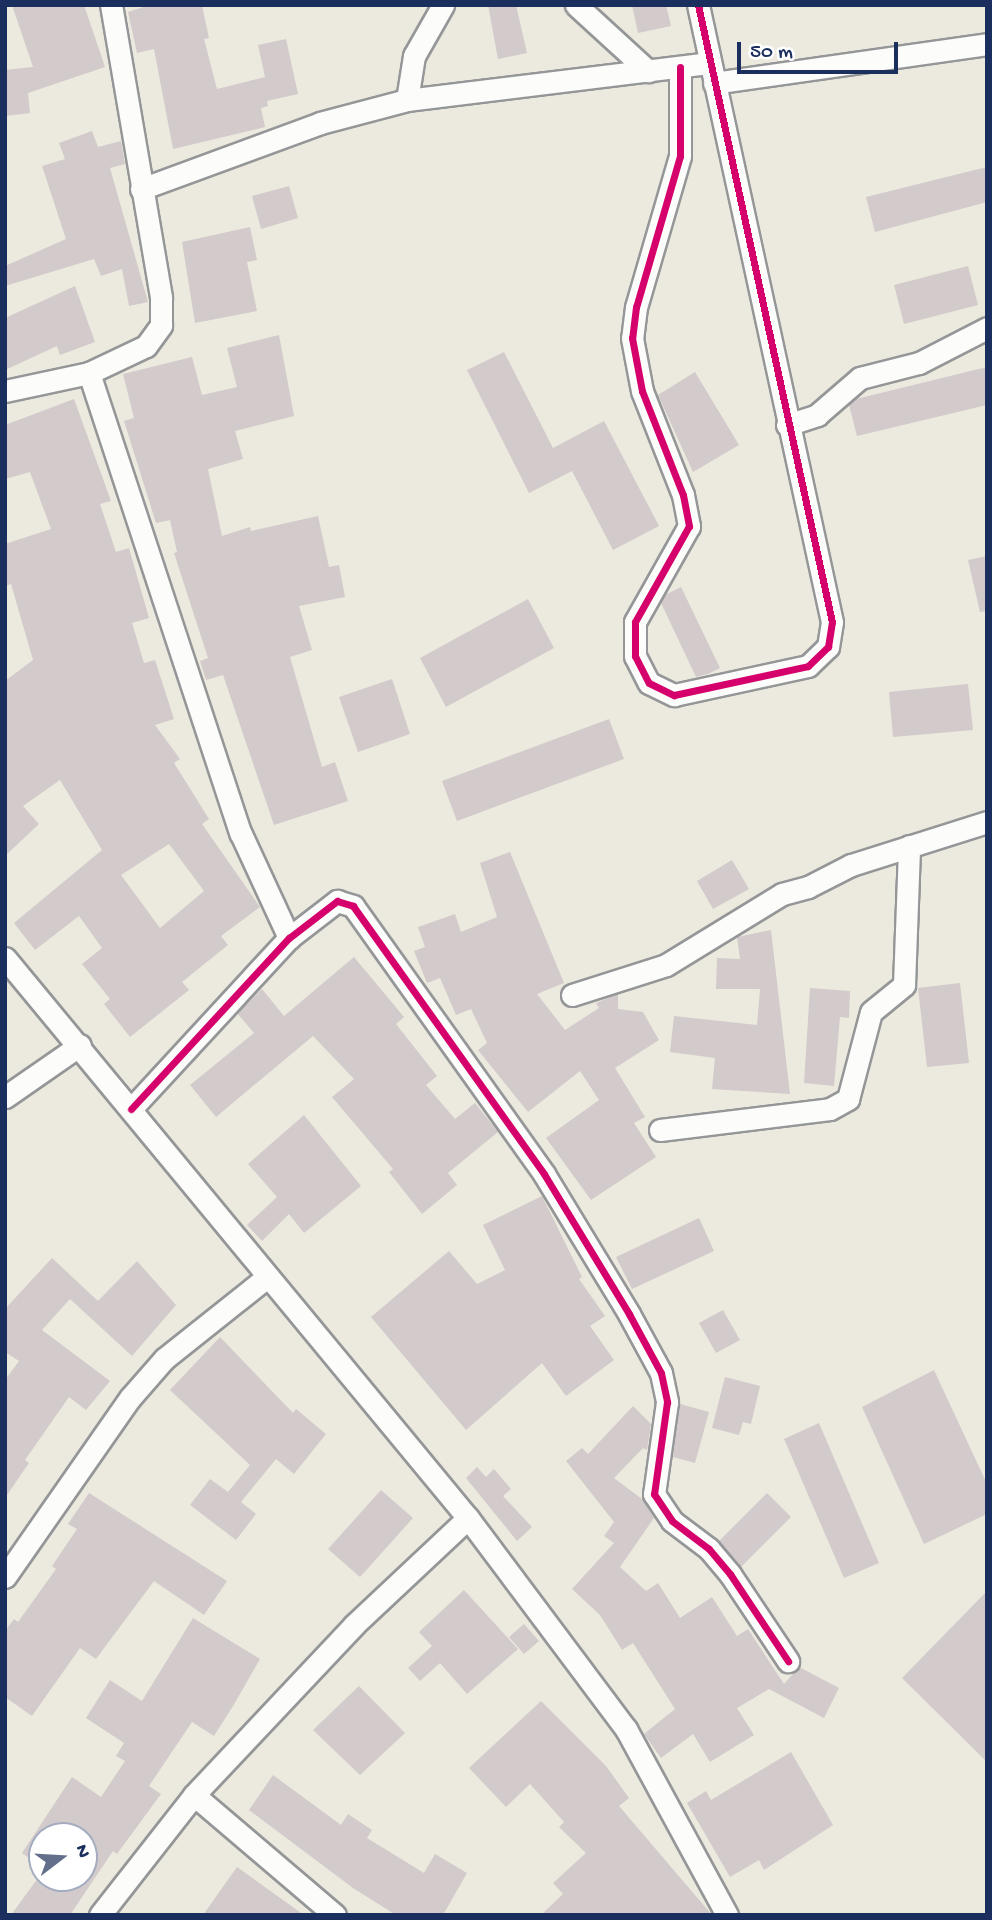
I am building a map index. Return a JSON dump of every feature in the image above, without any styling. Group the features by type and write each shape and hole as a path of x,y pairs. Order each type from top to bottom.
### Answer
{"street":[{"path":"5,391 89,373 146,346 161,325 161,297 111,5"},
{"path":"407,100 414,56 443,5"},
{"path":"576,5 648,71"},
{"path":"680,67 680,156 636,307 632,338 642,391 683,495 689,526 635,621 635,656 649,683 674,695 808,666 828,648 832,622 787,425 698,5"},
{"path":"141,189 320,123 407,100 680,67 712,73 987,44"},
{"path":"787,425 817,415 860,378 919,363 987,328"},
{"path":"89,373 241,834 289,938"},
{"path":"572,995 666,965 782,894 909,846 987,822"},
{"path":"660,1130 830,1109 848,1099 871,1012 904,985 909,846"},
{"path":"131,1109 289,938 337,901 353,905 544,1174 661,1373 667,1402 654,1494 672,1521 709,1549 730,1574 788,1661"},
{"path":"5,958 80,1045 266,1278 468,1518 626,1729 727,1915"},
{"path":"5,1097 80,1045"},
{"path":"5,1577 130,1398 164,1359 266,1278"},
{"path":"100,1915 194,1795 354,1625 468,1518"},
{"path":"194,1795 335,1915"}],"building":[{"path":"12,5 84,5 105,67 28,93 30,113 5,116 5,70 33,67"},
{"path":"150,5 202,5 209,38 204,39 217,89 265,77 258,45 286,39 298,94 267,101 268,106 261,108 265,127 173,149 154,49 137,53 128,12"},
{"path":"488,5 516,5 527,53 498,59"},
{"path":"632,5 666,5 671,26 638,33"},
{"path":"92,131 98,147 121,141 125,164 110,168 148,302 129,306 122,269 101,276 94,259 5,286 5,266 66,239 42,166 65,159 59,143"},
{"path":"987,167 987,202 875,232 866,197"},
{"path":"289,186 298,218 261,229 252,196"},
{"path":"250,227 257,260 247,262 257,311 195,323 182,242"},
{"path":"968,266 978,305 904,324 894,285"},
{"path":"75,286 95,342 60,355 57,346 5,370 5,318"},
{"path":"279,335 294,416 235,431 243,459 208,469 222,536 250,527 251,531 318,516 329,567 339,565 345,597 299,606 312,650 290,657 322,767 335,762 348,801 274,825 223,675 206,680 200,661 208,658 174,553 177,552 170,520 156,523 124,421 134,418 123,374 192,357 202,395 237,387 227,348"},
{"path":"504,352 553,448 604,421 659,526 613,550 572,471 529,493 467,370"},
{"path":"987,367 987,405 857,436 849,405 856,399"},
{"path":"695,372 739,445 693,472 658,395"},
{"path":"74,399 111,501 100,504 116,552 129,548 149,618 132,623 144,663 155,660 174,719 155,725 180,759 174,763 209,819 202,824 260,907 221,936 228,945 182,982 189,990 130,1037 104,1004 110,999 82,964 102,948 79,916 35,950 14,923 102,850 60,780 23,806 39,824 5,856 5,681 33,660 11,584 5,586 5,544 51,529 30,472 5,479 5,425","holes":["169,844 204,891 160,928 121,875"]},
{"path":"987,556 987,611 980,612 968,560"},
{"path":"681,587 720,668 696,677 661,603 665,595"},
{"path":"528,599 554,648 446,707 420,658"},
{"path":"392,679 410,734 358,752 339,697"},
{"path":"968,684 973,730 893,737 889,692"},
{"path":"609,719 624,759 457,821 442,781"},
{"path":"510,852 564,983 537,994 565,1030 599,1008 596,1003 618,994 618,1009 643,1012 659,1040 615,1068 645,1117 634,1123 656,1157 591,1200 546,1138 599,1100 580,1071 528,1112 478,1050 487,1043 471,1009 456,1015 440,978 427,983 414,951 425,947 418,927 455,914 461,932 497,917 480,863"},
{"path":"732,860 749,889 713,909 697,881"},
{"path":"771,930 790,1094 712,1089 715,1058 670,1052 674,1016 757,1025 760,989 716,989 717,958 740,959 737,937"},
{"path":"354,957 404,1017 396,1024 437,1076 426,1085 455,1119 475,1103 498,1132 448,1173 457,1185 422,1214 389,1172 393,1169 332,1097 354,1079 313,1036 216,1117 190,1085 254,1033 237,1013 262,989 284,1016"},
{"path":"960,983 969,1063 927,1067 918,988"},
{"path":"810,988 850,991 849,1018 840,1017 834,1086 804,1083"},
{"path":"304,1115 361,1186 304,1233 289,1214 262,1241 247,1225 277,1197 248,1164"},
{"path":"542,1196 582,1277 579,1279 605,1316 590,1326 614,1360 566,1396 542,1363 466,1430 371,1317 449,1251 477,1284 505,1270 483,1225"},
{"path":"699,1218 714,1251 632,1289 616,1257"},
{"path":"52,1258 98,1301 137,1261 176,1305 132,1356 70,1299 42,1330 110,1381 86,1410 69,1397 25,1460 29,1463 5,1498 5,1380 19,1361 5,1352 5,1309"},
{"path":"723,1310 740,1340 716,1353 699,1323"},
{"path":"220,1337 293,1413 296,1409 326,1434 294,1474 276,1459 241,1502 256,1514 236,1540 190,1505 210,1479 228,1492 250,1465 170,1390"},
{"path":"934,1370 987,1484 987,1514 924,1544 862,1407"},
{"path":"725,1377 760,1386 751,1424 743,1422 739,1435 712,1428"},
{"path":"680,1404 709,1412 695,1463 673,1457"},
{"path":"633,1406 651,1424 647,1450 643,1448 614,1478 642,1499 654,1518 620,1567 646,1591 658,1583 680,1618 712,1597 737,1636 748,1629 784,1684 799,1667 839,1688 824,1718 769,1689 737,1708 754,1735 710,1762 693,1734 661,1758 644,1734 675,1709 633,1643 622,1650 600,1615 572,1589 614,1543 604,1536 614,1522 566,1461 582,1448 588,1454"},
{"path":"819,1423 879,1563 844,1578 784,1439"},
{"path":"477,1467 486,1477 494,1469 511,1489 503,1496 532,1527 517,1541 466,1478"},
{"path":"381,1490 413,1518 360,1577 328,1549"},
{"path":"89,1493 227,1581 204,1615 154,1581 96,1659 80,1648 32,1716 5,1697 5,1631 14,1619 18,1622 56,1569 52,1566 77,1529 68,1524"},
{"path":"767,1493 791,1517 741,1567 719,1541"},
{"path":"464,1590 518,1649 467,1694 440,1663 420,1681 408,1668 432,1646 419,1632"},
{"path":"987,1591 987,1762 902,1678"},
{"path":"193,1618 260,1659 214,1736 192,1722 149,1786 161,1794 117,1854 113,1851 98,1873 98,1822 42,1822 72,1777 101,1797 125,1761 116,1756 124,1743 86,1718 110,1680 142,1701"},
{"path":"524,1624 539,1641 524,1654 509,1637"},
{"path":"359,1686 405,1733 360,1775 313,1730"},
{"path":"541,1701 606,1766 629,1798 619,1806 712,1915 541,1915 563,1894 553,1883 586,1853 559,1827 564,1822 530,1784 506,1807 469,1768"},
{"path":"791,1752 833,1825 764,1870 759,1860 730,1877 687,1803 706,1791 711,1800"},
{"path":"273,1775 341,1825 348,1814 372,1830 367,1838 424,1873 435,1854 467,1873 443,1915 396,1915 353,1888 249,1810"},
{"path":"28,1844 28,1857 22,1853"},
{"path":"237,1867 304,1915 203,1915"},
{"path":"28,1892 85,1892 70,1915 11,1915"}],"cycle path":[{"path":"680,67 680,156 636,307 632,338 642,391 683,495 689,526 635,622 635,656 649,683 674,695 808,666 828,647 832,622 698,5"},
{"path":"131,1109 289,938 337,901 353,906 544,1174 629,1314 661,1373 667,1402 654,1494 672,1521 709,1549 730,1574 788,1661"}]}
